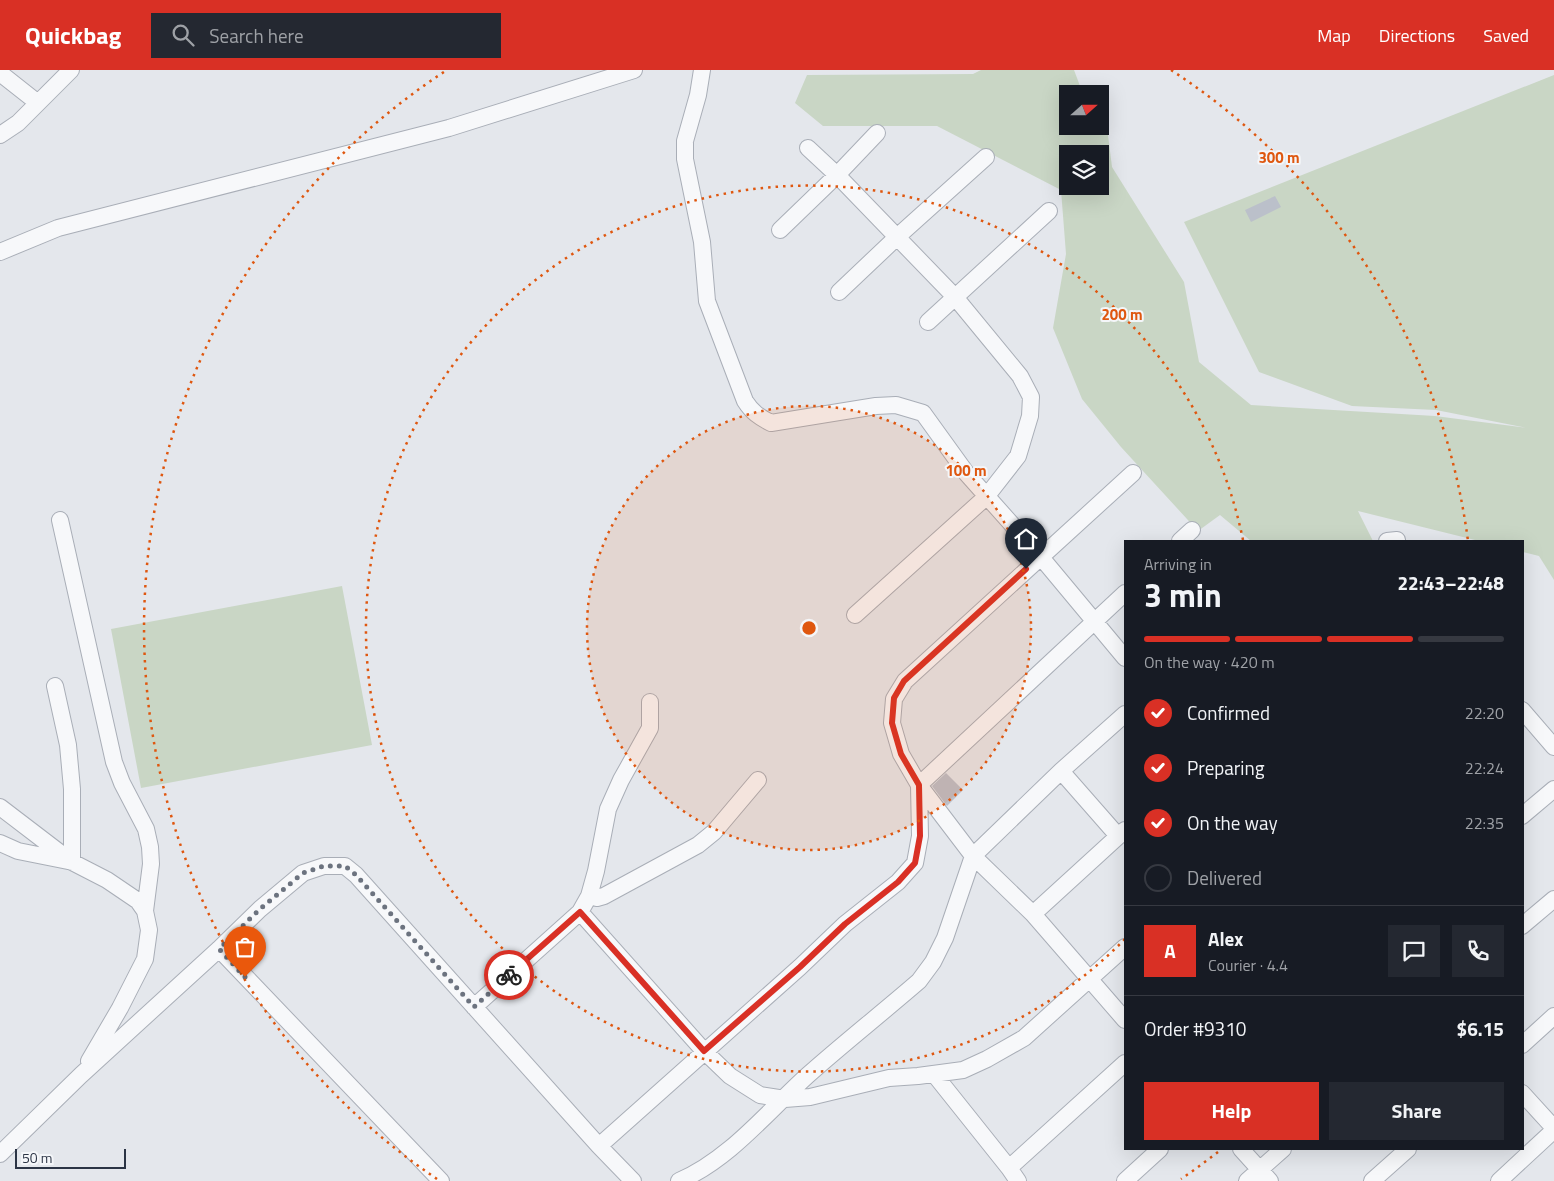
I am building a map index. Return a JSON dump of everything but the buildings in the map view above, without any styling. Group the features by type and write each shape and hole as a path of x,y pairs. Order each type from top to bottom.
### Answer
{"street":[{"path":"0,135 18,123 71,70"},
{"path":"0,252 58,228 449,128 634,70"},
{"path":"702,70 698,95 684,141 685,159 702,242 707,301 745,400 751,410 759,417 771,423 876,406 896,405 916,410 926,417 986,498 1040,556 1124,657"},
{"path":"0,73 38,103"},
{"path":"780,230 877,133"},
{"path":"808,148 837,175 954,297 1020,376 1031,397 1030,416 1018,456 986,498 855,615"},
{"path":"839,292 986,157"},
{"path":"928,322 1048,212"},
{"path":"1124,1019 1033,914 974,856 919,785 901,754 892,723 894,698 904,681 1133,473"},
{"path":"60,520 114,762 122,783 146,829 150,847 151,864 145,911"},
{"path":"599,1146 800,967 845,924 898,882 915,863 920,836 919,785 1124,594"},
{"path":"55,686 68,745 72,788 72,862"},
{"path":"474,1007 580,912 589,896 596,871 608,809 621,780 650,728 650,702"},
{"path":"1524,712 1554,747"},
{"path":"679,1181 696,1174 739,1141 808,1076 919,981 933,962 945,938 974,856 1124,715"},
{"path":"1033,914 1122,833 1062,772"},
{"path":"589,896 597,898 604,896 698,845 714,832 758,780"},
{"path":"1524,814 1554,789"},
{"path":"0,806 72,862 107,880 138,900 145,911 150,930 145,959 120,1008 81,1075"},
{"path":"0,842 18,851 72,862"},
{"path":"0,1154 81,1075 260,909 303,873 324,866 345,866 356,875 599,1146 633,1181"},
{"path":"1524,924 1554,899"},
{"path":"580,912 704,1051 730,1076 760,1095 784,1098 810,1097 889,1078 963,1070 1024,1038 1124,948"},
{"path":"219,949 441,1181"},
{"path":"1524,1042 1554,1016"},
{"path":"934,1074 1014,1174 1124,1065"},
{"path":"1499,1181 1554,1129 1524,1096"},
{"path":"1125,1181 1159,1150"},
{"path":"1242,1150 1265,1176"},
{"path":"1247,1181 1265,1176 1282,1150"},
{"path":"1372,1181 1407,1150"}],"green space":[{"path":"981,70 1074,70 1080,85 1059,85 1059,135 1108,135 1112,167 1184,282 1199,362 1251,405 1435,416 1527,428 1436,410 1352,406 1259,372 1184,222 1554,75 1554,580 1539,556 1524,552 1524,540 1475,540 1358,511 1372,540 1250,540 1220,515 1198,531 1121,447 1082,399 1053,328 1066,254 1061,195 1109,195 1109,145 1059,145 1059,189 937,126 823,126 795,103 807,75 973,74"},
{"path":"342,586 372,745 141,788 111,629"}],"way so far":[{"path":"245,977 219,949 260,909 303,873 324,866 345,866 356,875 474,1007 509,975"}],"route":[{"path":"509,975 580,912 704,1051 800,967 845,924 898,882 915,863 920,836 919,785 901,754 892,723 894,698 904,681 1026,569"}]}
